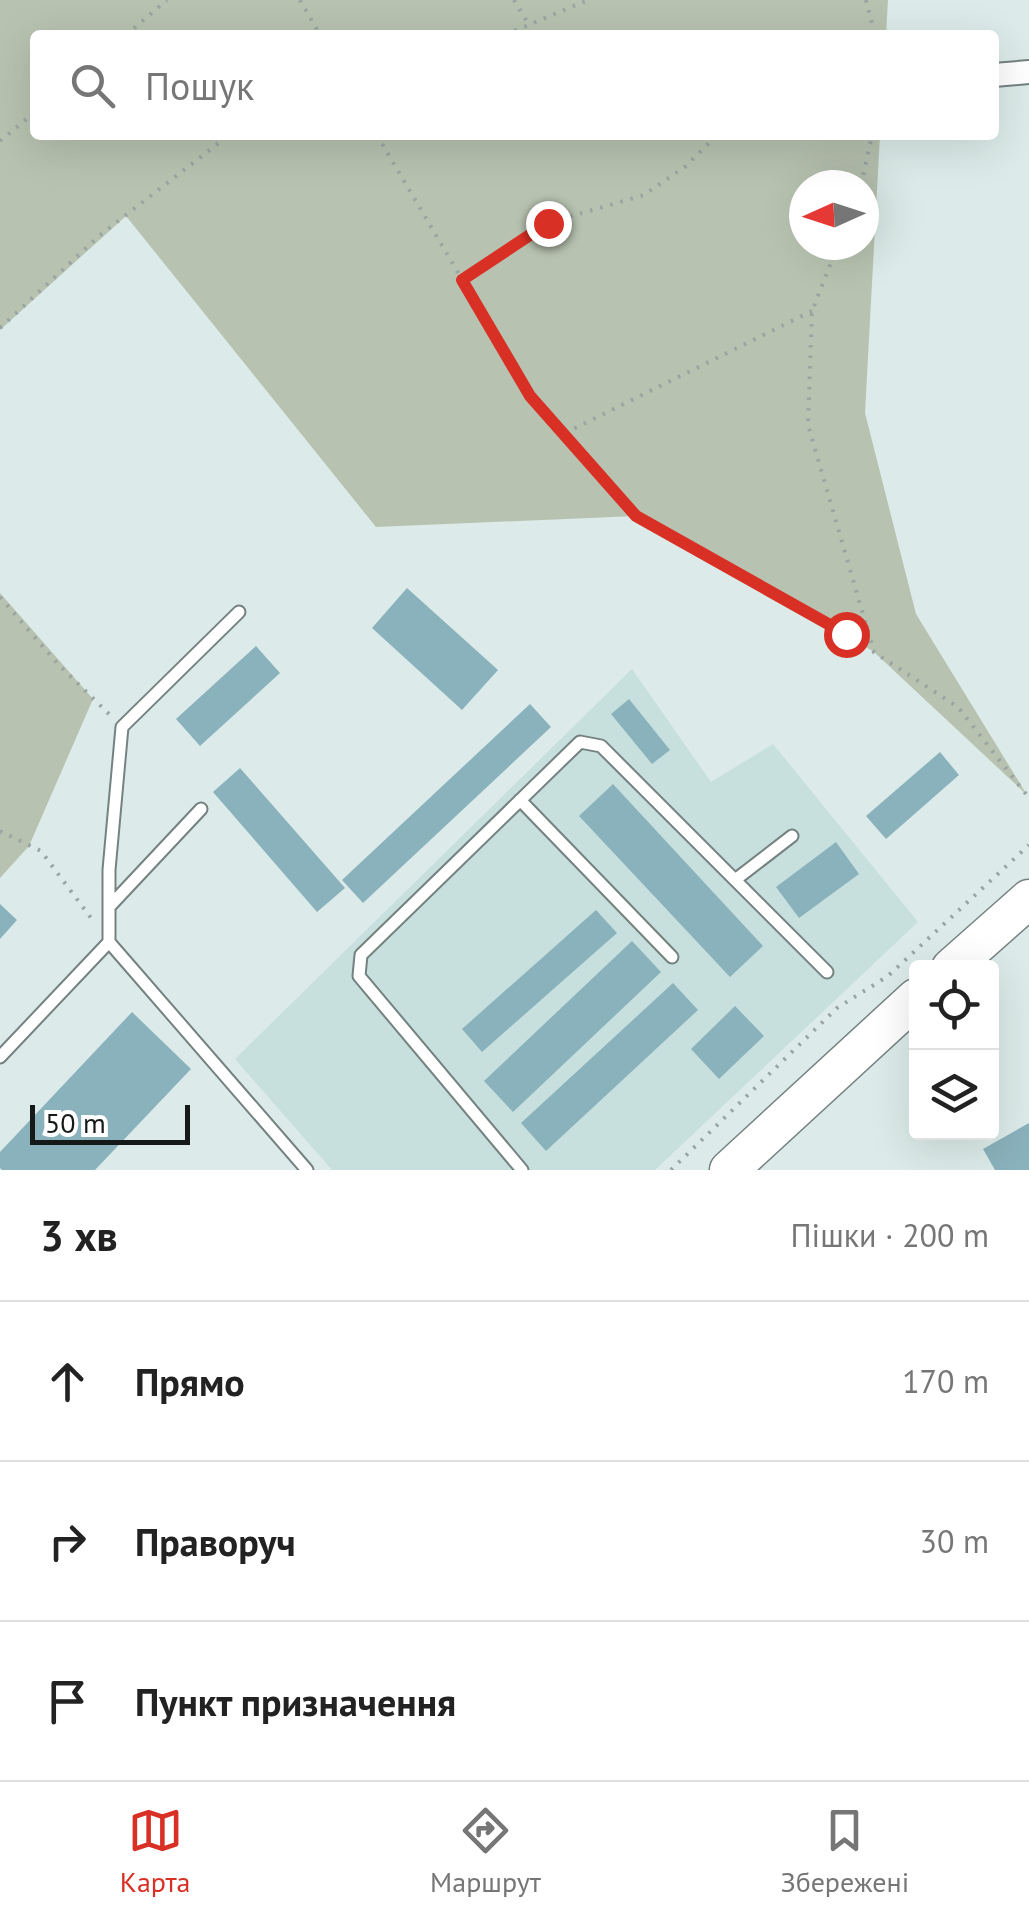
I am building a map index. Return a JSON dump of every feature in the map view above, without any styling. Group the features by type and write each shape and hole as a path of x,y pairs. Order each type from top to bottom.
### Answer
{"main road":[{"path":"960,960 1029,899"},
{"path":"729,1170 909,1004"}],"street":[{"path":"999,74 1029,72"}],"lane":[{"path":"240,612 122,727 109,870 109,942 307,1170"},
{"path":"522,1170 359,976 361,954 580,742 601,746 828,972"},
{"path":"520,800 672,957"},
{"path":"109,907 200,809"},
{"path":"735,880 792,836"},
{"path":"0,1057 109,942"}],"path":[{"path":"132,30 167,0"},
{"path":"300,0 317,30"},
{"path":"514,0 529,25"},
{"path":"517,30 588,0"},
{"path":"866,0 874,30"},
{"path":"0,141 30,116"},
{"path":"0,328 99,236 223,140"},
{"path":"380,140 530,396 636,516 846,634 958,707 1029,798"},
{"path":"462,280 548,223 644,195 686,166 712,140"},
{"path":"864,170 871,140"},
{"path":"832,260 812,311 808,425 874,652"},
{"path":"563,434 812,311"},
{"path":"0,597 56,663 122,727"},
{"path":"0,831 41,852 109,942"},
{"path":"671,1170 837,1008 888,976 1029,845"}],"shaded area":[{"path":"632,669 711,782 773,744 918,922 655,1170 332,1170 235,1059"}],"green space":[{"path":"0,0 888,0 886,30 30,30 30,140 880,140 878,170 789,170 789,260 873,260 865,413 916,614 1027,795 874,652 636,516 376,527 126,216 0,330"},
{"path":"0,593 93,699 29,846 0,878"}],"building":[{"path":"407,588 498,670 462,710 372,628"},
{"path":"256,646 280,673 200,746 176,719"},
{"path":"629,699 670,750 652,764 611,714"},
{"path":"530,704 551,727 363,903 342,880"},
{"path":"940,752 959,775 886,839 866,816"},
{"path":"240,768 345,888 317,912 213,792"},
{"path":"613,784 763,946 730,977 579,816"},
{"path":"836,842 859,874 799,918 776,887"},
{"path":"0,904 17,920 0,939"},
{"path":"596,910 617,933 482,1052 462,1029"},
{"path":"632,941 661,972 513,1112 484,1081"},
{"path":"673,983 698,1010 546,1151 521,1123"},
{"path":"735,1006 764,1036 719,1079 691,1049"},
{"path":"132,1012 191,1069 95,1170 2,1170 0,1152"},
{"path":"1029,1123 1029,1170 995,1170 983,1149"}],"route":[{"path":"548,223 462,280 530,396 636,516 846,634"}]}
